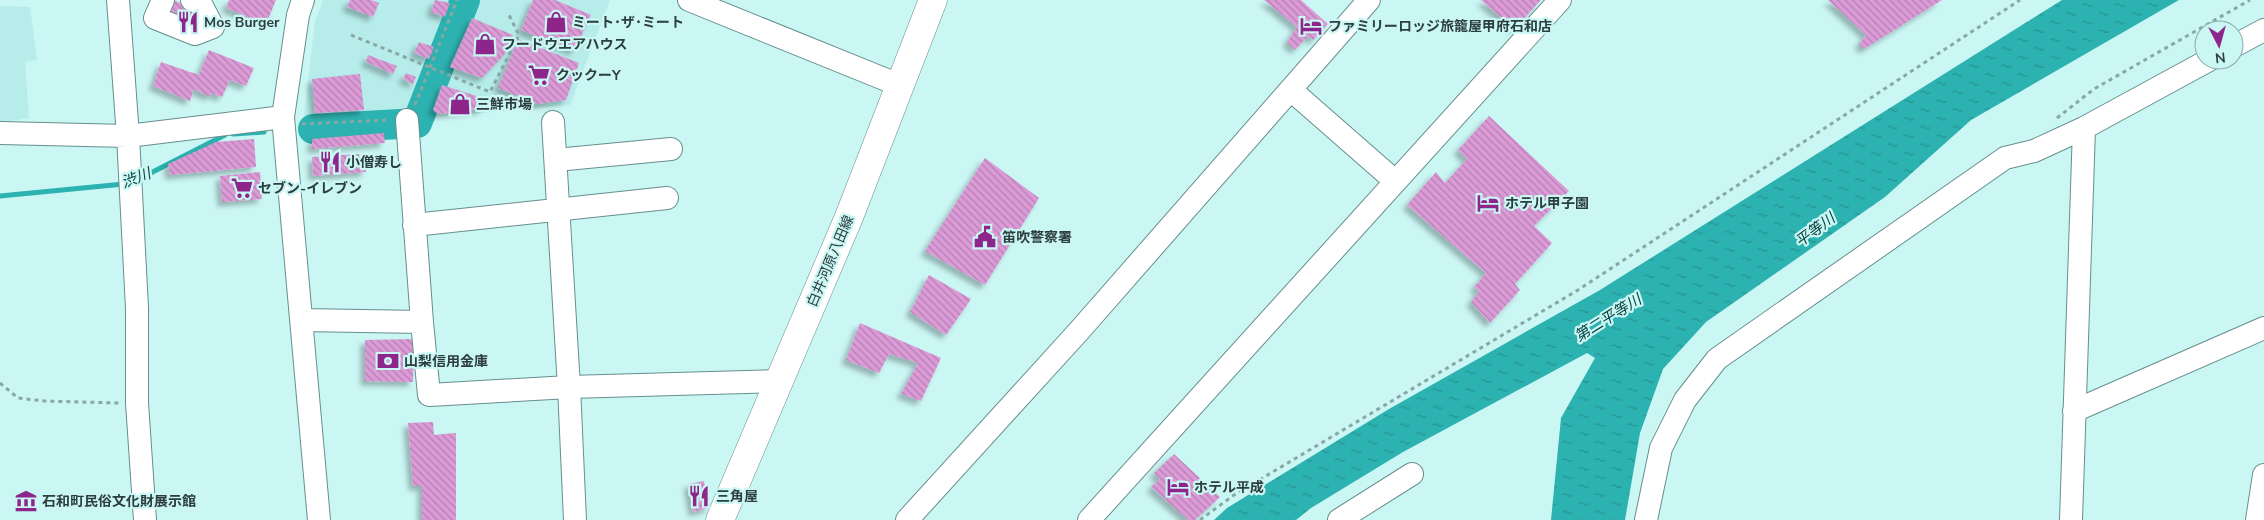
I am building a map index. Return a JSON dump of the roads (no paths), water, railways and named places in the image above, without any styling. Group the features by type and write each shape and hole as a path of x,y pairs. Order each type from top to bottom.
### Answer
{"main road":[{"name":"白井河原八田線","path":"720,520 849,217 933,0"}],"street":[{"path":"118,0 128,136 137,308 137,403 145,520"},
{"path":"163,0 155,18 196,34 212,27 201,4 192,0"},
{"path":"304,0 295,32 283,117 319,520"},
{"path":"689,0 899,85"},
{"path":"907,520 1079,331 1369,0"},
{"path":"1089,520 1560,0"},
{"path":"2244,41 2264,30"},
{"path":"1646,520 1661,448 1685,400 1717,360 2005,158 2034,151 2084,128 2194,68"},
{"path":"1291,90 1395,181"},
{"path":"0,133 128,136 283,117"},
{"path":"553,122 575,520"},
{"path":"407,123 429,395 569,387 780,380"},
{"path":"2071,520 2084,128"},
{"path":"556,160 670,149"},
{"path":"414,225 667,198"},
{"path":"302,320 422,322"},
{"path":"2074,412 2264,328"},
{"path":"1339,520 1412,474"},
{"path":"2257,520 2264,475"}],"water":[{"path":"2062,0 2179,0 1971,120 1885,197 1706,322 1663,369 1640,433 1625,520 1551,520 1561,418 1595,358 1587,353 1403,452 1311,508 1296,520 1214,520 1227,508 1389,409 1600,290"}],"waterway":[{"name":"渋川","path":"313,129 417,123 465,0"},
{"name":"渋川","path":"233,134 264,132"},
{"name":"渋川","path":"137,180 225,135"},
{"name":"渋川","path":"0,196 124,184"}],"place":[{"name":"Mos Burger","path":"188,22"},
{"name":"ミート･ザ･ミート","path":"556,22"},
{"name":"ファミリーロッジ旅籠屋甲府石和店","path":"1311,26"},
{"name":"フードウエアハウス","path":"485,44"},
{"name":"クックーY","path":"539,75"},
{"name":"三鮮市場","path":"460,104"},
{"name":"小僧寿し","path":"330,162"},
{"name":"セブン-イレブン","path":"242,188"},
{"name":"ホテル甲子園","path":"1488,203"},
{"name":"笛吹警察署","path":"985,237"},
{"name":"山梨信用金庫","path":"388,361"},
{"name":"ホテル平成","path":"1178,487"},
{"name":"三角屋","path":"699,496"},
{"name":"石和町民俗文化財展示館","path":"26,501"}],"water label":[{"name":"平等川","path":"1815,230"},
{"name":"第二平等川","path":"1608,318"}]}
